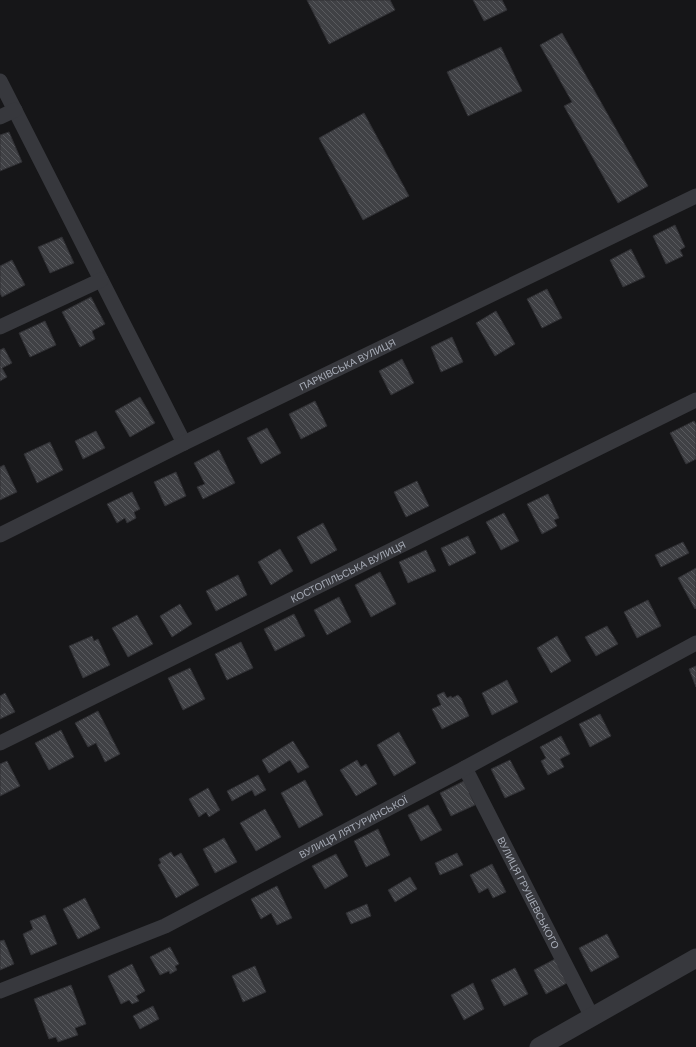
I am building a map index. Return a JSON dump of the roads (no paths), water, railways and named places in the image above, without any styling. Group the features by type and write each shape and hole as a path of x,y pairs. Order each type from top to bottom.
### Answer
{"street":[{"path":"0,81 184,443"},
{"path":"0,117 15,110"},
{"name":"ПАРКІВСЬКА ВУЛИЦЯ","path":"0,535 184,443 696,196"},
{"path":"0,327 101,280"},
{"name":"КОСТОПІЛЬСЬКА ВУЛИЦЯ","path":"0,743 696,400"},
{"name":"ВУЛИЦЯ ЛЯТУРИНСЬКОЇ","path":"0,991 165,926 465,768 696,643"},
{"name":"ВУЛИЦЯ ГРУШЕВСЬКОГО","path":"465,768 592,1017"},
{"path":"539,1047 696,958"}]}
